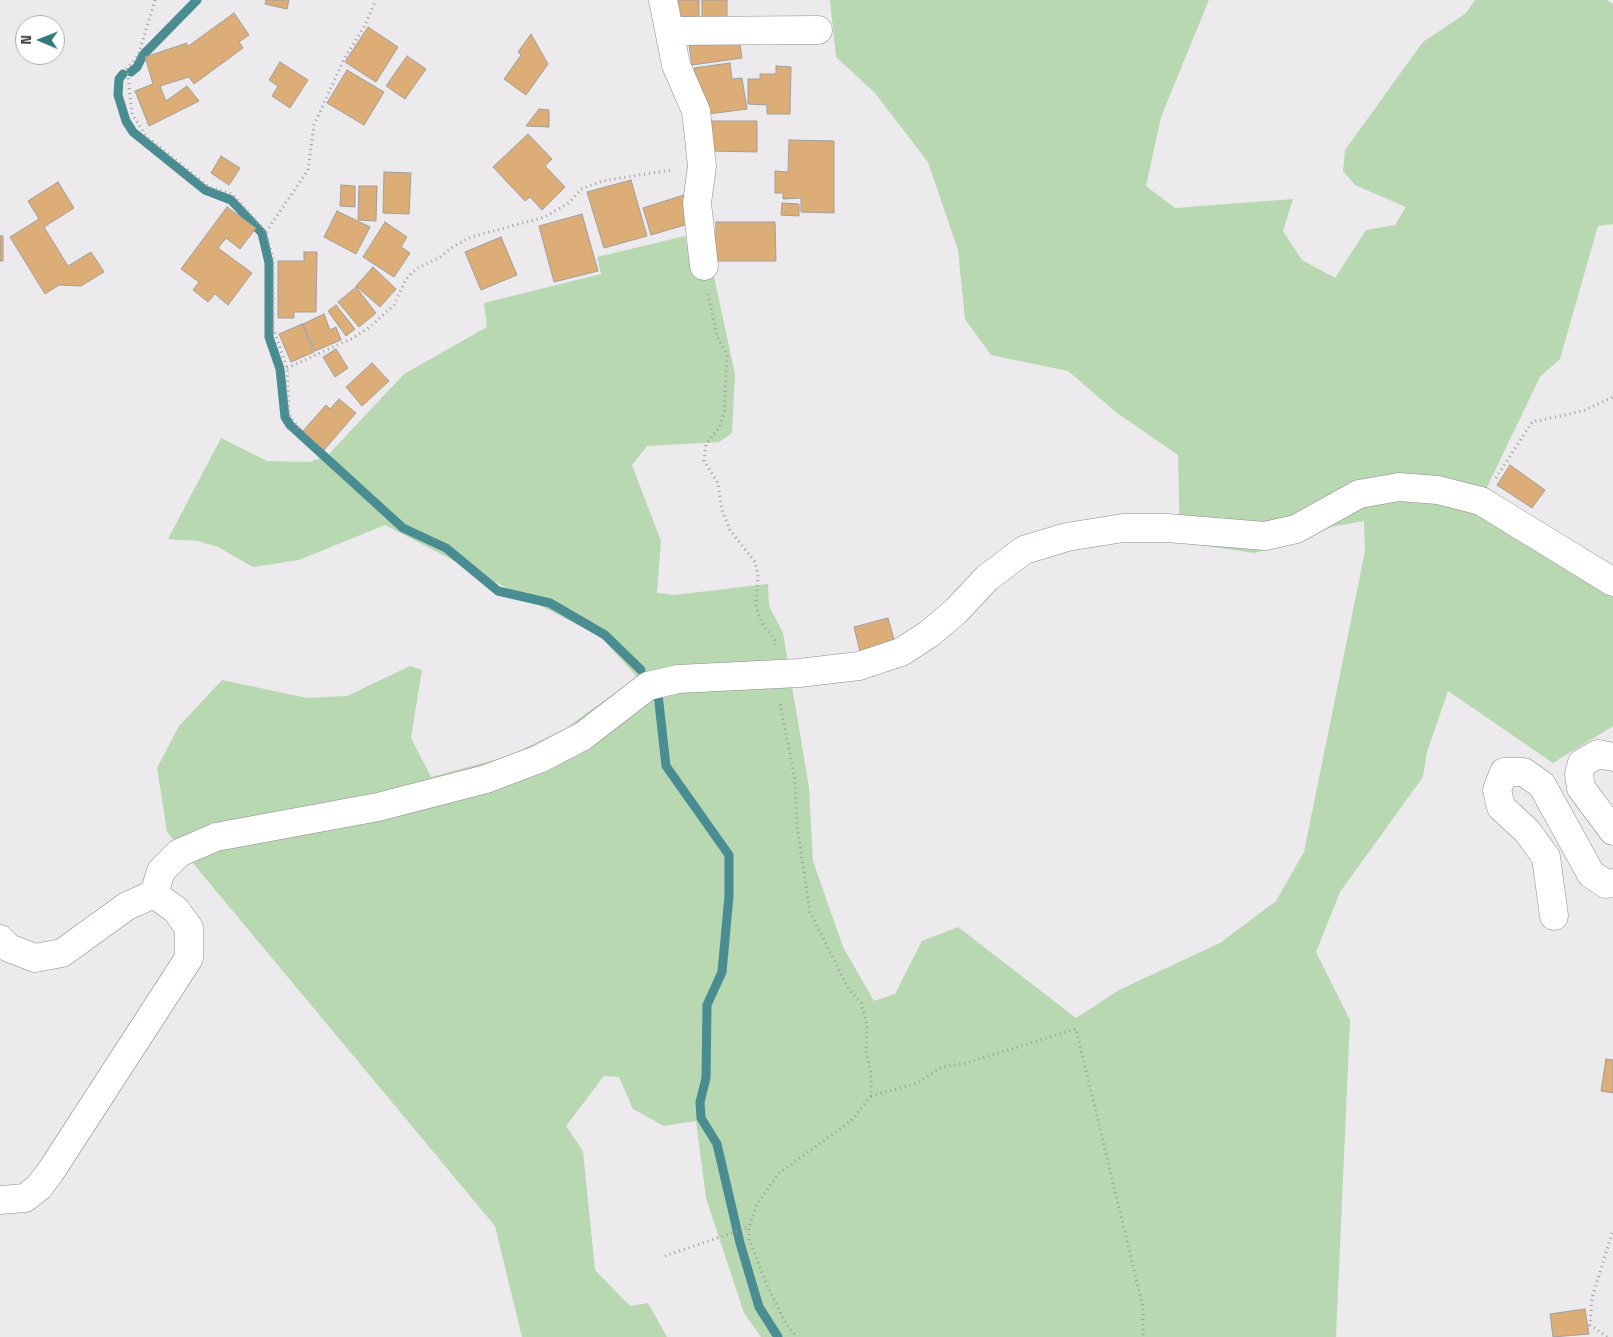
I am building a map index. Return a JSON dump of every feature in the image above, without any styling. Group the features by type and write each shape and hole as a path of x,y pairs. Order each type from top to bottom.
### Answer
{"street":[{"path":"663,0 676,64 696,111 702,166 697,203 704,266"},
{"path":"670,31 818,30"},
{"path":"0,939 9,948 35,958 62,953 127,906 154,894 161,871 179,853 216,837 378,807 486,779 539,759 583,736 648,686 678,679 859,666 901,652 929,634 956,611 987,578 1024,550 1067,537 1123,528 1167,528 1265,536 1296,529 1359,494 1399,487 1438,490 1481,501 1613,582"},
{"path":"1613,757 1598,754 1582,763 1579,774 1582,788 1613,831"},
{"path":"1554,916 1546,857 1527,831 1501,807 1497,790 1504,772 1524,772 1542,785 1591,874 1606,884 1613,883"},
{"path":"0,1200 25,1198 39,1187 189,958 189,928 176,910 154,894"}],"path":[{"path":"155,0 138,56 127,68 132,114 146,136 209,187 232,194 266,232 273,259 273,328 287,368 289,415 300,430"},
{"path":"266,232 308,170 314,125 343,61 376,0"},
{"path":"287,368 353,338 370,327 394,305 406,279 416,270 440,258 454,246 471,238 545,217 570,202 581,189 602,182 702,166"},
{"path":"704,266 717,336 727,356 724,414 720,428 706,444 704,461 718,483 722,510 730,530 755,562 758,576 756,605 761,622 775,640 778,692 795,779 798,843 810,912 849,990 861,1003 867,1025 866,1053 871,1072 871,1096"},
{"path":"1481,501 1532,422 1584,411 1613,396"},
{"path":"797,1337 786,1324 766,1283 749,1239 749,1228 756,1206 778,1174 851,1121 871,1096 917,1083 942,1067 962,1064 1076,1029 1143,1306 1143,1337"},
{"path":"664,1256 749,1228"},
{"path":"1607,1337 1590,1325 1592,1298 1613,1230"}],"green space":[{"path":"830,0 1209,0 1161,117 1146,186 1175,208 1293,199 1283,231 1302,260 1335,278 1366,230 1395,225 1406,207 1355,185 1343,171 1345,150 1423,42 1466,13 1475,0 1607,0 1613,4 1613,224 1598,226 1560,359 1540,377 1487,487 1573,546 1613,567 1613,726 1553,763 1448,691 1427,752 1423,777 1340,892 1316,952 1350,1020 1336,1337 761,1337 744,1313 706,1198 696,1121 664,1126 633,1109 619,1077 604,1076 566,1126 583,1151 595,1270 630,1306 648,1303 667,1337 522,1337 495,1226 167,832 157,768 179,726 222,680 307,698 347,696 410,666 422,670 411,738 431,777 509,756 566,728 637,677 601,637 385,525 299,560 253,567 218,547 198,541 168,539 221,438 267,461 310,462 328,455 404,374 487,327 484,303 601,274 597,257 685,236 693,273 713,272 735,374 732,433 719,442 647,446 632,465 661,541 657,593 674,595 768,584 769,606 783,633 809,787 813,861 843,947 874,1001 895,994 922,941 958,927 1076,1018 1119,990 1220,943 1276,901 1304,852 1365,551 1364,521 1331,527 1303,540 1254,553 1180,542 1178,455 1117,413 1068,371 991,355 965,319 958,250 928,162 874,92 836,57"}],"building":[{"path":"266,0 289,0 287,9 265,4"},
{"path":"678,0 699,0 699,18 678,18"},
{"path":"702,0 727,0 727,22 702,21"},
{"path":"234,13 249,35 239,42 243,48 194,84 189,77 160,86 166,101 187,86 199,101 149,126 135,91 153,84 145,57 187,43 187,47"},
{"path":"368,27 398,47 376,82 345,62"},
{"path":"531,34 548,64 526,95 504,79 521,55 518,52"},
{"path":"739,37 742,58 692,65 689,44"},
{"path":"407,56 426,69 405,99 386,86"},
{"path":"280,62 308,80 290,108 272,96 278,86 269,80"},
{"path":"730,63 732,79 742,78 747,109 701,115 694,68"},
{"path":"776,66 791,67 790,114 767,114 767,105 748,104 748,79 760,79 760,74 776,74"},
{"path":"347,70 384,92 364,125 327,103"},
{"path":"539,109 549,110 549,127 526,126"},
{"path":"710,121 757,121 757,152 710,151"},
{"path":"528,134 552,159 545,166 565,187 542,210 530,197 525,201 493,167"},
{"path":"789,140 834,141 834,213 801,212 801,198 783,199 783,193 775,193 775,171 788,172"},
{"path":"221,156 240,168 229,185 211,173"},
{"path":"384,172 411,173 409,214 383,213"},
{"path":"631,180 647,236 604,248 587,192"},
{"path":"58,182 74,208 44,227 68,266 91,252 104,272 81,286 59,285 45,294 10,237 39,219 28,201"},
{"path":"341,185 355,186 355,207 340,206"},
{"path":"359,186 377,186 376,221 358,220"},
{"path":"687,194 695,222 651,235 643,208"},
{"path":"782,203 799,204 799,216 781,215"},
{"path":"227,207 256,228 240,249 226,238 218,248 252,273 228,305 215,294 208,302 193,290 199,282 181,269"},
{"path":"337,211 370,227 356,254 324,237"},
{"path":"582,214 598,271 554,282 539,226"},
{"path":"385,222 407,237 401,247 410,253 394,277 363,257"},
{"path":"716,222 775,222 776,261 708,261 708,234 716,234"},
{"path":"0,236 3,236 3,261 0,261"},
{"path":"501,237 517,275 481,290 465,252"},
{"path":"304,252 317,252 316,312 294,312 294,318 278,318 278,261 304,261"},
{"path":"373,267 396,289 380,307 356,286"},
{"path":"356,287 376,313 359,327 338,302"},
{"path":"336,305 355,329 346,336 328,311"},
{"path":"324,314 330,330 336,327 341,340 315,351 303,324"},
{"path":"302,324 314,352 291,362 279,334"},
{"path":"336,349 348,368 335,377 323,357"},
{"path":"372,363 389,381 362,406 346,387"},
{"path":"339,399 356,413 324,450 303,431 326,405 330,409"},
{"path":"1510,465 1545,490 1532,508 1497,485"},
{"path":"888,618 895,643 860,652 854,627"},
{"path":"1606,1059 1613,1060 1613,1093 1601,1091"},
{"path":"1585,1309 1589,1334 1553,1337 1550,1314"}],"waterway":[{"path":"131,72 137,67 143,55 197,0"},
{"path":"123,74 119,79 118,95 126,121 133,132 205,190 231,200 262,233 269,263 269,337 280,369 285,417 290,425 403,528 446,548 498,591 550,603 605,635 641,670"},
{"path":"658,694 666,766 729,855 729,896 722,972 707,1005 706,1078 700,1102 701,1118 717,1144 740,1243 759,1307 778,1337"}]}
